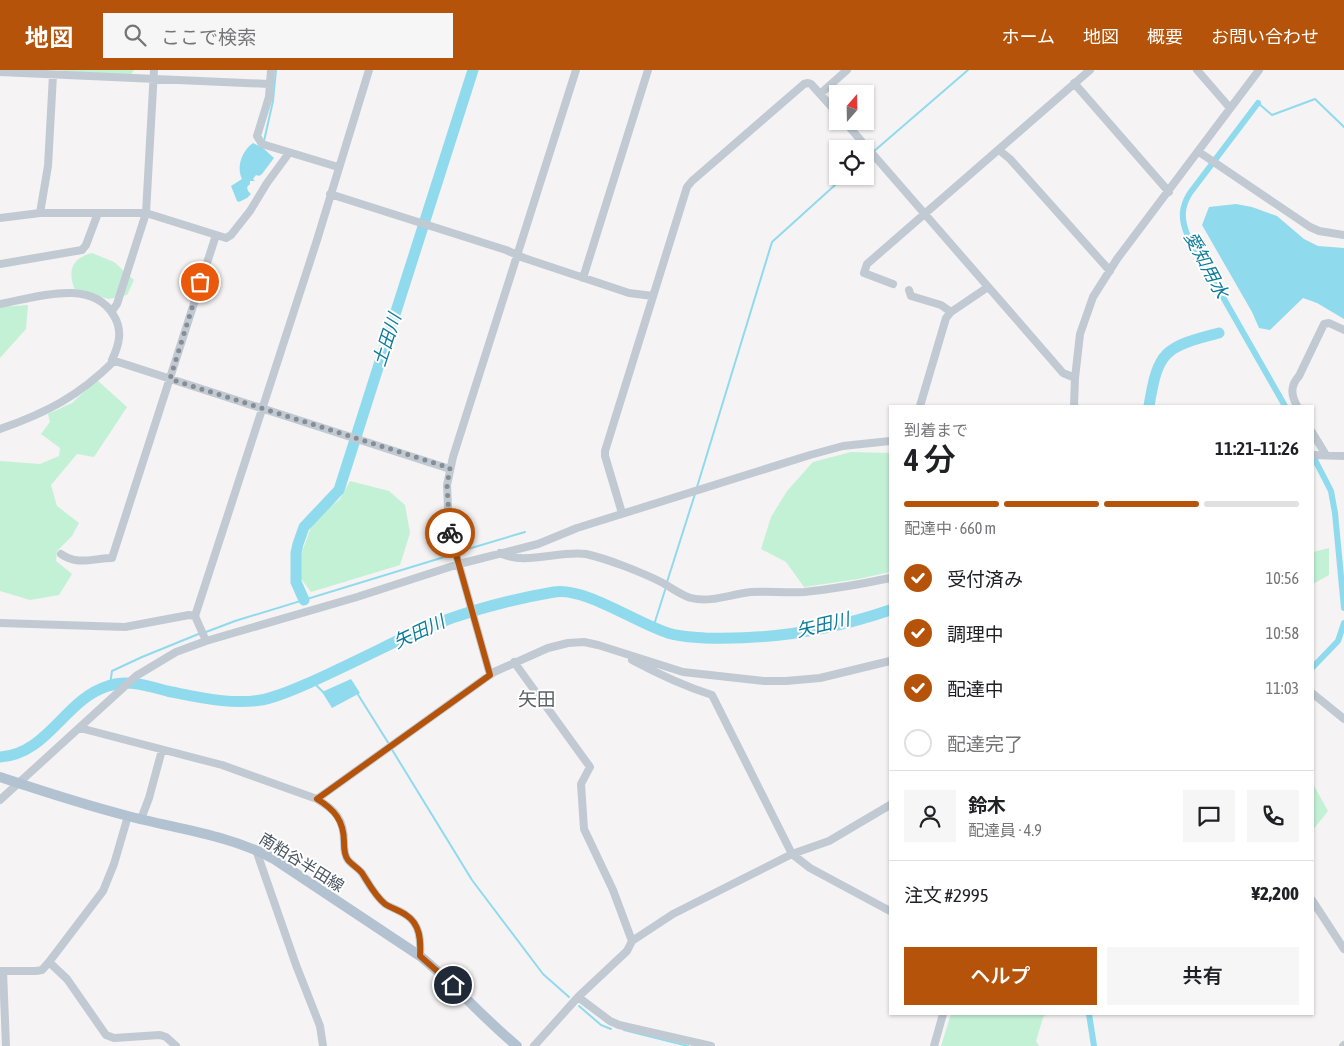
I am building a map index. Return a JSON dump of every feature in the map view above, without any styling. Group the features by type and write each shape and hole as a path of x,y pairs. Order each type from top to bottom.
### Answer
{"main road":[{"name":"南粕谷半田線","path":"0,777 128,816 238,842 256,849 420,956 517,1046"}],"street":[{"path":"112,311 117,304 146,214 154,70"},
{"path":"271,70 269,97 258,136 262,144 338,167"},
{"path":"206,641 195,616 311,257 368,71 359,70"},
{"path":"490,675 449,529 447,485 455,448 576,70"},
{"path":"583,278 648,70"},
{"path":"820,94 847,70"},
{"path":"893,284 864,273 867,264 1090,70"},
{"path":"1196,70 1230,108"},
{"path":"1074,405 1077,348 1093,297 1132,239 1259,70"},
{"path":"0,72 269,84"},
{"path":"40,212 48,166 53,75"},
{"path":"1074,82 1168,192"},
{"path":"622,513 605,451 687,188 692,181 804,84 811,84 829,104"},
{"path":"852,130 1063,373 1075,378"},
{"path":"999,150 1110,271"},
{"path":"1199,152 1310,227 1319,231 1344,235"},
{"path":"0,218 40,212 146,214 226,238 231,236 250,211 267,183 290,153"},
{"path":"330,194 518,254 524,258 629,293 652,296"},
{"path":"0,264 82,250 86,246 98,213"},
{"path":"61,554 85,562 112,558 216,235"},
{"path":"920,405 946,318 951,312 988,286"},
{"path":"909,290 911,296 941,305 951,312"},
{"path":"0,304 78,293 96,298 112,311 117,321 120,336 117,350 112,360 114,361 102,373 68,399 28,419 0,429"},
{"path":"1297,405 1292,394 1294,382 1299,376 1324,324 1329,323 1344,330"},
{"path":"112,360 450,468"},
{"path":"1314,439 1319,455 1344,456"},
{"path":"0,800 136,676 176,652 206,641 357,597 459,564 538,544 577,528 622,513 843,446 889,441"},
{"path":"500,553 506,556 522,558 584,554 648,576 686,596 698,600 709,600 755,592 805,592 831,587 854,586 889,578"},
{"path":"0,623 125,627 189,615 195,616"},
{"path":"317,799 490,675 514,662 548,648 568,643 584,642 598,645 666,668 696,674 786,681 828,676 889,661"},
{"path":"631,655 632,660 661,676 683,686 712,695 792,854 810,868 889,911"},
{"path":"514,662 590,767 581,784 584,829 613,890 632,941"},
{"path":"1314,694 1340,712 1344,719"},
{"path":"80,728 222,765 317,799 333,810 341,822 344,835 344,854 347,859 361,873 375,894 385,904 407,915 416,926 421,940 420,956"},
{"path":"141,819 149,798 162,750"},
{"path":"534,1046 578,997 627,951 632,941 673,914 792,854 829,841 889,806"},
{"path":"6,1046 1,971 42,970 49,962 103,891 114,864 128,816"},
{"path":"256,849 296,965 320,1026 323,1046"},
{"path":"1314,903 1344,949"},
{"path":"49,962 67,979 106,1035 114,1038 160,1035 166,1037 176,1046"},
{"path":"578,997 610,1022 711,1046"},
{"path":"934,1046 943,1015"}],"green space":[{"path":"58,70 134,70 129,78"},
{"path":"92,253 114,262 134,280 127,295 109,299 75,290 71,277 73,266 80,258"},
{"path":"28,305 26,329 0,358 0,307"},
{"path":"97,380 127,407 94,457 77,454 51,485 57,506 79,523 72,536 57,551 56,561 72,574 59,595 30,600 0,591 0,461 40,464 59,456 60,448 41,434 50,422 48,414 72,403"},
{"path":"851,452 889,453 889,572 804,587 786,562 761,549 771,517 787,491 813,462"},
{"path":"350,481 389,491 405,505 410,533 400,565 311,592 299,576 301,555 313,521 340,499"},
{"path":"1329,548 1329,575 1314,583 1314,552"},
{"path":"1314,786 1328,811 1314,829"},
{"path":"951,1015 1045,1015 1036,1041 1039,1046 941,1046"}],"water":[{"path":"253,143 263,148 274,158 262,174 256,175 253,179 255,181 250,181 247,187 251,194 239,202 231,186 242,179 240,174 241,160 246,150"},
{"path":"1236,204 1252,207 1277,216 1304,239 1318,246 1344,248 1344,319 1317,303 1303,298 1270,330 1259,328 1252,312 1202,225 1209,207"},
{"path":"351,679 360,693 332,708 322,692"}],"waterway":[{"path":"264,141 273,101 276,70"},
{"name":"土田川","path":"304,600 296,582 296,553 298,544 304,527 339,490 473,70"},
{"path":"874,151 968,70"},
{"path":"1258,103 1272,115 1315,99 1344,127"},
{"name":"愛知用水","path":"1258,103 1190,193 1185,203 1183,218 1187,234 1284,405"},
{"path":"697,487 772,242 835,185"},
{"name":"矢田川","path":"1149,405 1156,373 1167,354 1186,343 1219,333"},
{"name":"愛知用水","path":"1314,458 1331,491 1335,513 1344,608"},
{"path":"667,582 695,494"},
{"path":"458,552 525,532"},
{"path":"206,632 235,621 454,554"},
{"path":"653,628 666,587"},
{"name":"矢田川","path":"0,757 17,754 31,746 44,737 80,702 108,686 130,683 214,700 238,702 261,700 299,687 440,622 496,604 554,592 566,592 595,600 668,633 705,638 752,637 799,632 845,623 889,610"},
{"name":"愛知用水","path":"1314,666 1338,641 1344,623"},
{"path":"110,685 112,671 201,633"},
{"path":"312,681 324,693"},
{"path":"357,693 389,744"},
{"path":"391,748 472,880 543,974 569,997"},
{"path":"579,1006 601,1025 611,1029"},
{"name":"愛知用水","path":"1089,1015 1094,1046"},
{"path":"624,1030 688,1046"}],"way so far":[{"path":"200,282 170,379 450,468 447,485 450,533"}],"district":[{"name":"矢田","path":"537,699"}],"route":[{"path":"450,533 490,675 317,799 333,810 341,822 344,835 344,854 347,859 361,873 375,894 385,904 407,915 414,922 421,940 420,956 453,985"}]}
